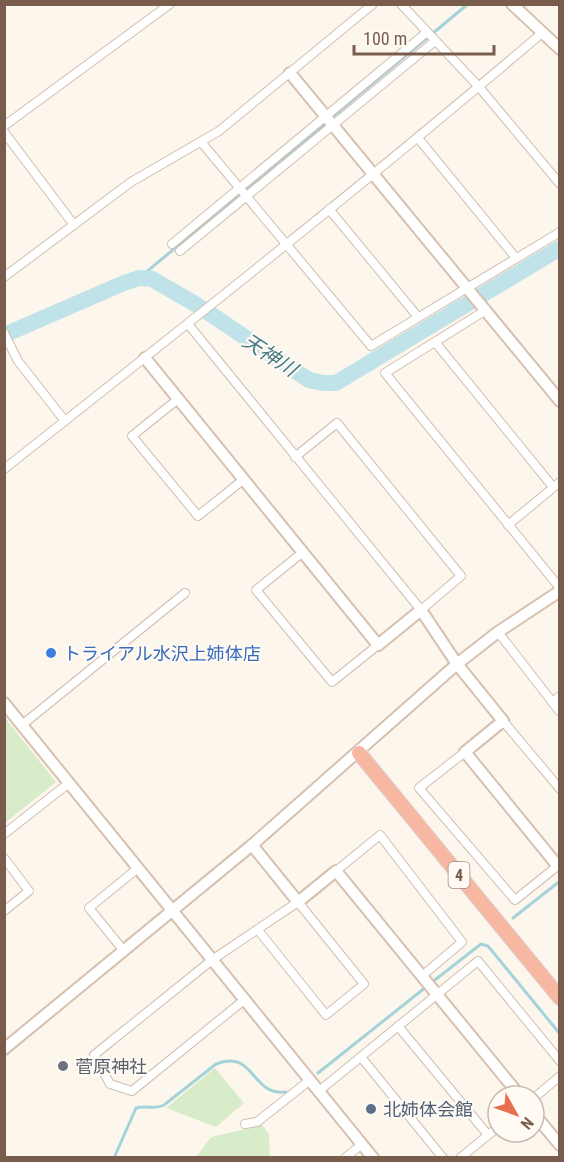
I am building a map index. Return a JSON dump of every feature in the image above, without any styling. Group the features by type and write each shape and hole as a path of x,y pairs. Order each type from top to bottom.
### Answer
{"highway":[{"name":"4","path":"359,753 560,998"}],"street":[{"path":"4,126 170,4"},
{"path":"4,277 133,181 202,143 219,131 373,4"},
{"path":"401,4 479,87 560,184"},
{"path":"512,4 560,49"},
{"path":"180,251 330,121 427,32"},
{"path":"4,470 418,138 542,33"},
{"path":"172,244 239,188 435,40"},
{"path":"290,73 560,401"},
{"path":"4,132 74,225"},
{"path":"418,138 516,258"},
{"path":"202,143 371,346 560,232"},
{"path":"329,209 418,317"},
{"path":"4,1049 252,845 359,753 457,664 498,632 560,590 385,373 486,310"},
{"path":"188,324 421,610 457,664 560,789"},
{"path":"4,333 18,361 65,421"},
{"path":"435,342 556,484 508,525"},
{"path":"145,358 378,645"},
{"path":"178,399 132,436 198,516 244,479"},
{"path":"295,457 337,423 461,576 332,682 256,590 303,552"},
{"path":"22,725 185,593"},
{"path":"498,632 560,712"},
{"path":"552,702 560,696"},
{"path":"4,703 373,1158"},
{"path":"465,752 558,864 515,900 419,788 503,721"},
{"path":"4,834 69,783"},
{"path":"244,1000 132,1091 110,1084 94,1055 212,960 298,902 380,835 462,942 422,976"},
{"path":"252,845 364,984 326,1015 258,930"},
{"path":"4,858 29,891 4,911"},
{"path":"124,951 88,908 138,868"},
{"path":"336,871 510,1084"},
{"path":"319,1091 478,961 560,1061"},
{"path":"398,1026 486,1133"},
{"path":"361,1057 443,1158"},
{"path":"546,1088 560,1076"},
{"path":"245,1124 257,1122 310,1080"},
{"path":"546,1128 560,1145"},
{"path":"460,1158 486,1137"},
{"path":"345,1158 362,1144"}],"green space":[{"path":"4,719 56,782 5,823"},
{"path":"215,1068 244,1103 216,1127 166,1108"},
{"path":"262,1125 269,1134 270,1157 196,1157 211,1137"}],"waterway":[{"path":"331,118 468,4"},
{"path":"139,278 326,123"},
{"name":"天神川","path":"4,335 124,283 139,278 152,279 197,305 309,380 336,383 560,248"},
{"path":"513,918 560,881"},
{"path":"431,983 481,944 488,946 560,1034"},
{"path":"318,1073 426,987"},
{"path":"114,1158 136,1108 164,1105 216,1064 229,1061 239,1063 266,1087 274,1091 286,1092"}],"place":[{"name":"トライアル水沢上姉体店","path":"51,653"},
{"name":"菅原神社","path":"63,1066"},
{"name":"北姉体会館","path":"371,1109"}]}
